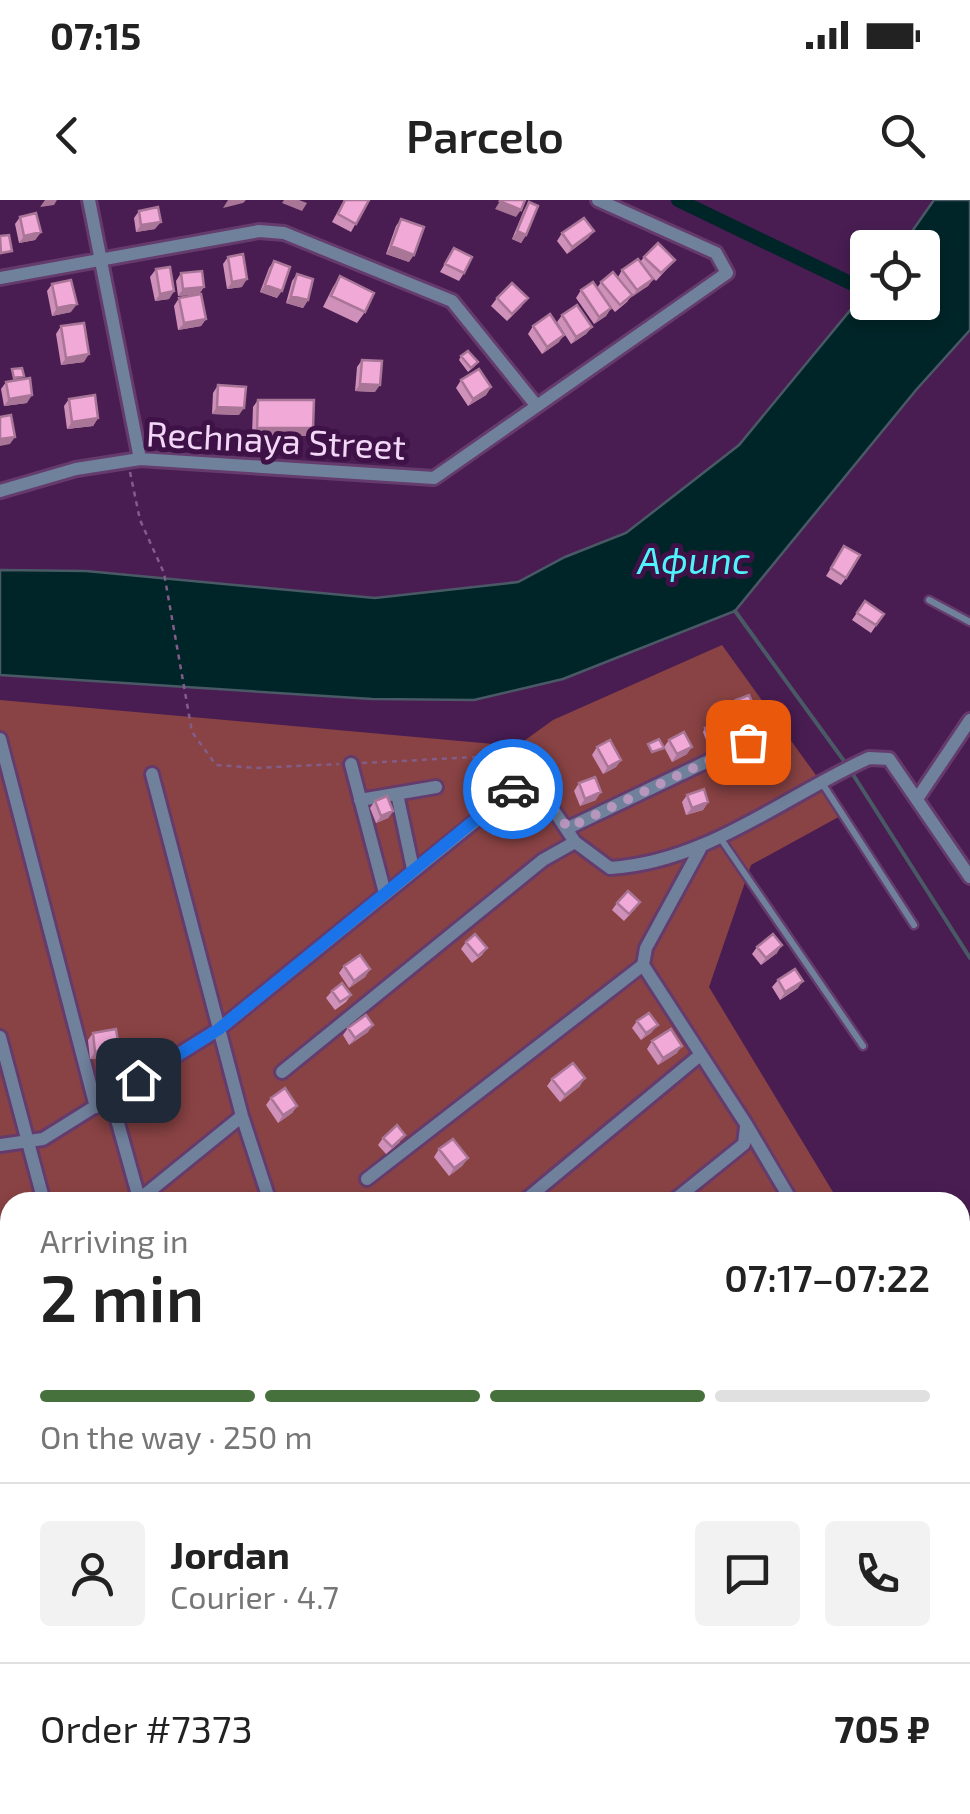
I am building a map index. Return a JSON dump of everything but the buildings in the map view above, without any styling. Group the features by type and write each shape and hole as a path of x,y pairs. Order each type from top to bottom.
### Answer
{"street":[{"path":"89,200 135,460"},
{"name":"Rechnaya Street","path":"0,490 76,469 135,460 434,478 727,274 716,253 598,200"},
{"path":"0,278 259,231 284,233 452,302 536,405"},
{"path":"917,798 970,720"},
{"path":"0,740 96,1107"},
{"path":"568,828 748,742"},
{"path":"0,1145 43,1139 219,1029 522,784 538,787 575,842 610,868 646,866 700,849 869,758 889,760 970,877"},
{"path":"350,764 385,893"},
{"path":"152,774 242,1116 267,1192"},
{"path":"360,800 436,787"},
{"path":"397,794 414,869"},
{"path":"282,1072 543,860 575,842"},
{"path":"700,849 646,948 643,965 786,1192"},
{"path":"368,1179 643,965"},
{"path":"0,1036 41,1192"},
{"path":"536,1192 699,1056"},
{"path":"111,1098 135,1192"},
{"path":"150,1192 242,1116"},
{"path":"684,1192 744,1144 746,1124"}],"lane":[{"path":"929,600 970,622"},
{"path":"821,782 914,925"},
{"path":"720,838 864,1046"}],"path":[{"path":"135,460 140,520 164,573 188,699"}],"shaded area":[{"path":"722,645 844,814 751,865 709,987 833,1192 0,1192 0,700 517,746 553,720"}],"water":[{"name":"Афипс","path":"934,200 970,200 970,330 735,611 563,679 474,700 372,699 0,675 0,570 86,571 375,598 518,582 565,557 626,533 739,445 850,311 850,320 940,320 940,230 913,230"}],"waterway":[{"path":"678,200 850,283"},
{"path":"735,611 847,765"},
{"path":"852,773 970,958"}],"way so far":[{"path":"513,789 522,784 538,787 568,828 748,742"}],"route":[{"path":"138,1080 219,1029 513,789"}]}
